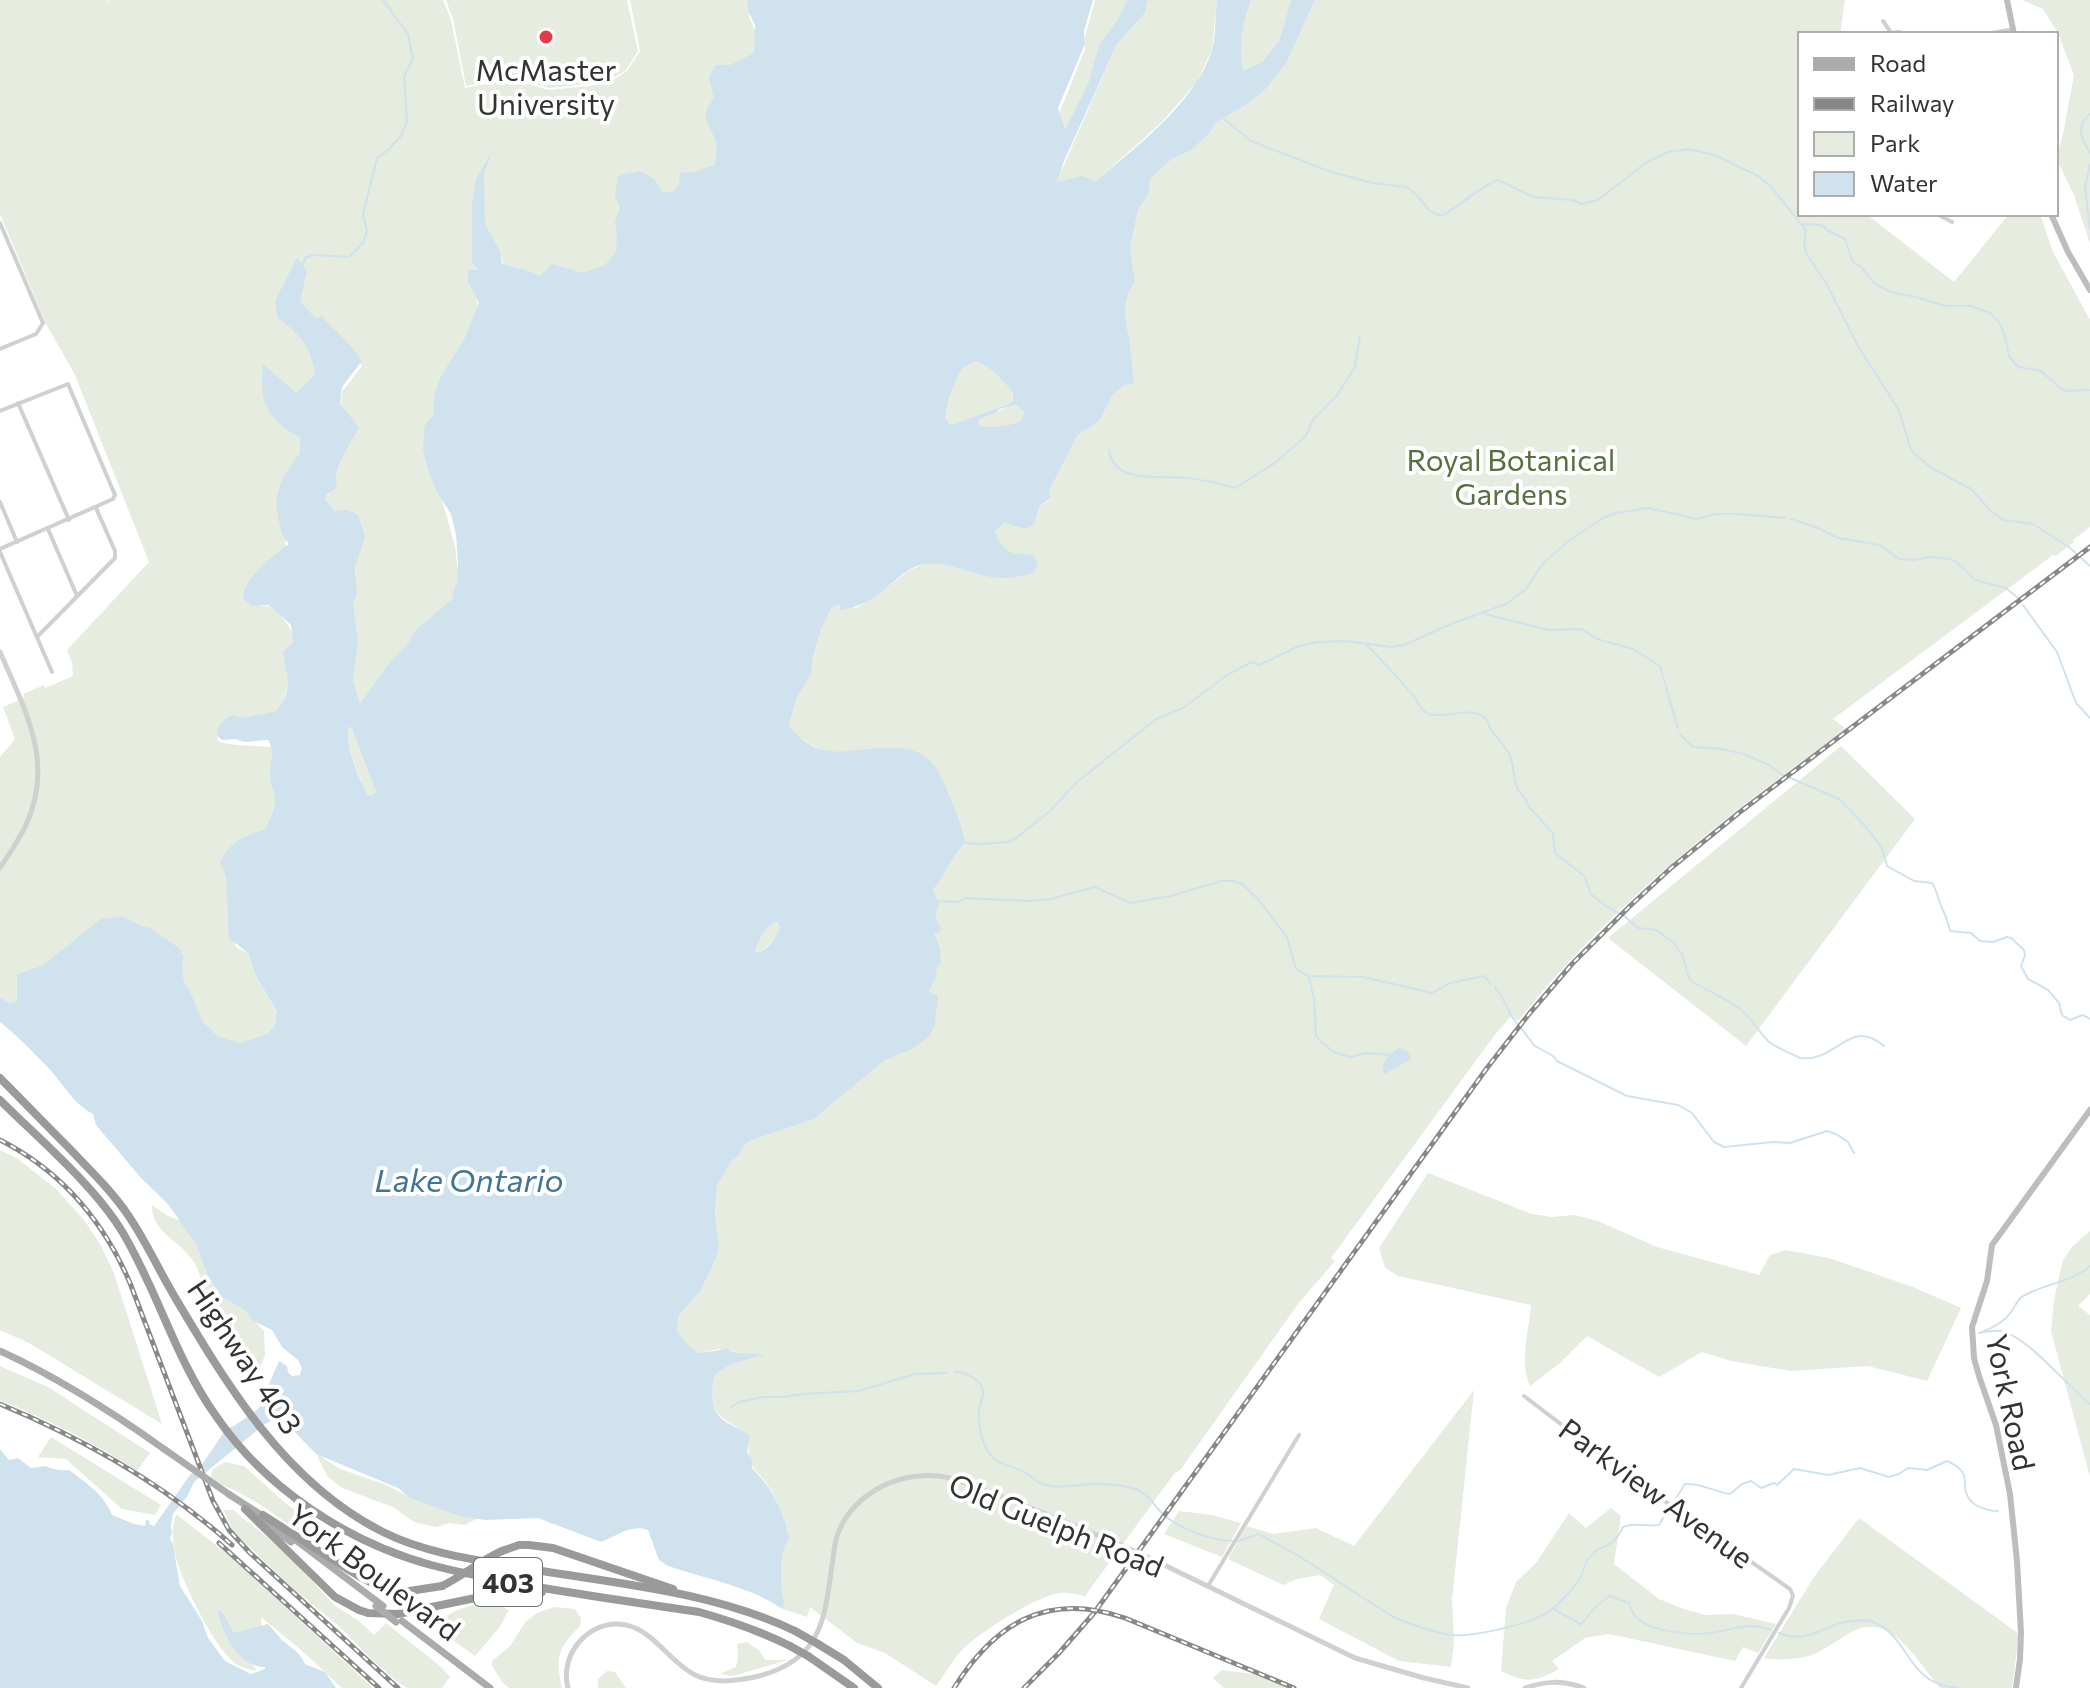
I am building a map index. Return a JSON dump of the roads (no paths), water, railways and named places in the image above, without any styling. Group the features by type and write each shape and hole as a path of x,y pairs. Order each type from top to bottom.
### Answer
{"highway":[{"name":"Highway 403","path":"0,1078 100,1180 127,1213 239,1398 271,1441 312,1484 337,1503 384,1532 445,1553 697,1597 766,1617 844,1660 878,1688"},
{"name":"Highway 403","path":"0,1100 89,1189 121,1231 189,1373 215,1416 283,1489 323,1517 351,1533 429,1565 485,1578 699,1612 732,1621 790,1646 854,1688"},
{"path":"245,1509 335,1597 368,1613 398,1614 509,1591 629,1602"},
{"path":"263,1515 360,1577 392,1591 442,1586 488,1557 519,1545 529,1545 553,1548 697,1597"}],"main road":[{"path":"2007,0 2014,32"},
{"path":"2052,216 2090,290"},
{"name":"York Road","path":"2016,1688 2021,1633 2010,1494 1996,1425 1974,1358 1972,1327 1987,1281 1992,1245 2090,1110"},
{"name":"York Boulevard","path":"0,1351 86,1396 263,1515 482,1688"},
{"name":"York Boulevard","path":"230,1495 379,1606"},
{"name":"York Boulevard","path":"399,1622 490,1688"}],"street":[{"path":"1883,21 1891,32"},
{"path":"1941,216 1952,222"},
{"path":"0,223 43,323 36,334 0,349"},
{"path":"0,411 68,384 114,498 0,551 52,672"},
{"path":"18,403 69,520"},
{"path":"0,502 17,542"},
{"path":"37,637 115,556 96,508"},
{"path":"48,529 77,596"},
{"path":"0,652 33,731 38,777 28,821 0,868"},
{"name":"Parkview Avenue","path":"1524,1396 1629,1476 1790,1589 1793,1596 1789,1608 1741,1688"},
{"path":"1208,1586 1299,1435"},
{"name":"Old Guelph Road","path":"568,1688 565,1679 567,1663 575,1646 597,1628 610,1625 627,1625 646,1634 680,1665 696,1675 717,1681 777,1671 795,1661 807,1650 822,1623 840,1526 855,1505 869,1493 906,1477 920,1475 950,1478 1119,1544 1355,1658 1468,1688"},
{"path":"1525,1688 1542,1682 1562,1681 1584,1688"}],"water":[{"name":"Lake Ontario","path":"747,0 1093,0 1084,31 1085,44 1058,108 1065,130 1089,82 1099,45 1128,0 1148,0 1145,13 1117,44 1057,182 1082,176 1096,181 1179,106 1204,69 1212,50 1217,0 1251,0 1242,35 1244,70 1262,62 1279,41 1291,0 1315,0 1287,62 1266,89 1248,104 1215,123 1210,133 1190,151 1172,159 1150,179 1149,194 1138,210 1130,249 1135,281 1125,305 1134,384 1124,385 1113,395 1099,421 1077,436 1049,491 1051,497 1039,507 1034,524 1026,529 1004,523 995,532 1001,545 1009,551 1032,555 1038,563 1034,573 997,578 942,564 918,565 865,602 840,610 840,605 832,607 821,630 811,675 797,697 789,725 815,747 842,752 904,749 927,758 945,785 965,843 933,890 939,905 936,916 941,927 940,932 935,934 941,963 929,991 938,995 935,1026 929,1036 912,1049 884,1061 814,1119 749,1141 744,1146 717,1186 715,1212 719,1247 716,1259 700,1292 679,1315 677,1331 698,1353 727,1349 765,1355 732,1364 715,1375 712,1398 722,1419 750,1436 747,1453 752,1459 752,1468 766,1484 784,1519 789,1539 781,1563 782,1609 742,1589 668,1566 659,1560 648,1530 630,1530 601,1542 538,1518 472,1518 410,1498 398,1488 316,1454 291,1428 294,1414 290,1413 265,1424 194,1482 173,1514 170,1538 180,1586 202,1621 208,1638 225,1661 251,1674 265,1669 247,1661 232,1647 218,1609 234,1633 268,1624 305,1664 325,1672 336,1688 0,1688 0,1449 9,1460 18,1458 31,1468 46,1466 69,1470 100,1495 112,1515 145,1526 146,1520 150,1521 149,1524 154,1526 226,1429 258,1409 268,1394 279,1361 287,1366 292,1376 300,1375 302,1368 298,1360 282,1347 272,1330 252,1320 245,1310 222,1297 207,1273 197,1246 168,1204 141,1178 96,1125 93,1114 76,1101 40,1059 0,1022 0,997 9,1003 17,1001 17,974 43,965 101,919 124,917 149,927 179,948 184,957 184,982 203,1022 218,1036 240,1043 267,1034 275,1025 277,1012 256,976 248,953 229,938 226,876 220,863 234,844 266,829 275,800 270,779 272,750 268,740 245,742 222,740 217,736 221,723 233,715 241,718 277,711 287,688 283,652 293,642 291,625 269,605 251,606 243,598 254,575 289,544 280,528 277,498 285,475 300,453 300,438 279,424 267,408 262,390 263,364 296,393 315,375 308,349 299,336 278,318 275,301 297,258 307,271 300,301 316,319 321,316 362,361 342,387 340,404 359,427 339,464 337,487 325,500 335,511 347,510 358,515 365,536 355,568 357,593 353,604 358,641 353,681 360,704 417,629 452,599 457,580 456,535 451,514 438,494 423,450 425,425 434,414 434,396 441,376 464,340 479,303 468,282 468,270 479,270 472,262 472,204 476,179 492,151 484,174 485,224 500,251 502,264 540,276 552,264 583,273 605,265 616,252 615,223 620,208 615,196 618,176 640,171 654,179 662,192 673,192 679,185 680,173 715,165 717,145 706,117 706,111 714,99 709,78 715,65 730,65 754,53 755,25","holes":["975,361 986,366 1013,393 1013,400 951,425 945,419 949,398 962,369","1017,405 1024,412 1022,420 997,427 981,427 979,419 999,409","349,726 376,792 372,796 368,795 357,771","777,922 780,927 776,936 757,953 755,949 761,937"]},
{"path":"1400,1047 1408,1052 1411,1059 1385,1074 1383,1067 1386,1060"}],"waterway":[{"path":"303,264 306,257 315,255 349,257 363,243 367,231 363,214 377,158 401,136 407,121 404,76 413,59 408,34 383,0"},
{"path":"2090,114 2081,128 2090,153"},
{"path":"1224,119 1251,141 1331,172 1373,183 1406,187 1430,211 1441,216 1498,180 1533,197 1573,200 1581,204 1598,200 1647,162 1668,152 1689,149 1715,155 1758,176 1771,187 1806,230 1804,244 1807,255 1826,283 1859,348 1899,410 1915,454 1930,467 1971,489 2003,520 2033,524 2069,547 2090,566"},
{"path":"2090,165 2085,187 2090,229"},
{"path":"1802,224 1822,225 1845,239 1853,262 1876,285 1945,306 1971,306 1992,314 2004,333 2009,356 2018,367 2041,371 2064,391 2090,390"},
{"path":"1109,450 1119,469 1129,473 1198,479 1235,488 1275,463 1306,436 1313,420 1338,394 1355,367 1360,335"},
{"path":"965,843 1008,842 1016,838 1050,811 1077,782 1156,719 1183,708 1227,675 1252,662 1259,665 1299,646 1317,642 1345,641 1391,647 1404,645 1506,604 1526,589 1543,563 1603,518 1648,508 1697,519 1715,514 1785,518"},
{"path":"1791,519 1838,538 1880,545 1899,559 1951,559 1975,580 2006,588 2018,598"},
{"path":"2023,605 2057,652 2076,703 2090,718"},
{"path":"1485,614 1549,630 1582,629 1597,639 1633,649 1660,666 1678,729"},
{"path":"1367,645 1427,713 1471,713 1486,719 1509,754 1518,789 1528,806 1553,833 1555,853 1583,875"},
{"path":"1680,734 1693,747 1744,754 1839,799 1882,848 1887,866 1914,881 1932,883 1950,931 1971,933 1980,941 2011,938 2024,950 2021,966 2028,979 2048,990 2059,1003 2062,1015 2070,1020 2083,1015 2090,1019"},
{"path":"1585,877 1591,894 1606,906 1638,928 1656,930 1674,943 1683,956 1691,981 1739,1008 1775,1046 1800,1058 1813,1058 1861,1036 1872,1038 1884,1046"},
{"path":"938,901 959,902 965,898 1029,901 1051,899 1095,887 1130,903 1171,896 1221,881 1234,881 1258,899 1287,937 1296,969 1308,976 1363,977 1432,993 1450,983 1484,976 1491,984"},
{"path":"1309,978 1314,999 1316,1035 1321,1042 1334,1052 1350,1057 1365,1053 1389,1055"},
{"path":"1495,988 1512,1017 1535,1046 1557,1061 1627,1096 1678,1105 1692,1113 1714,1142 1724,1147 1790,1143 1827,1131 1848,1142 1854,1153"},
{"path":"1982,1332 2004,1320 2023,1296 2074,1276 2090,1266"},
{"path":"1979,1333 1999,1331 2021,1341 2090,1404"},
{"path":"955,1372 973,1378 982,1388 980,1430 987,1450 996,1460 1046,1485 1104,1484 1138,1490 1164,1515 1183,1527 1207,1537 1232,1541"},
{"path":"731,1407 763,1397 858,1391 915,1374 946,1373"},
{"path":"1675,1500 1685,1484 1730,1494 1751,1481 1761,1488 1774,1483 1777,1485 1794,1469 1828,1475 1860,1468 1889,1477 1908,1468 1927,1470 1947,1461 1963,1473 1966,1492 1974,1504 1998,1511"},
{"path":"1238,1541 1259,1534 1393,1617 1438,1632 1462,1635 1505,1628 1546,1614 1573,1588 1588,1559 1610,1544 1623,1527 1659,1525 1669,1508"},
{"path":"1555,1609 1581,1625 1596,1606 1610,1596 1629,1603 1636,1618 1644,1623 1672,1632 1710,1633 1748,1626 1771,1630"},
{"path":"1779,1633 1801,1637 1844,1622 1871,1621 1897,1640 1921,1673 1936,1683 1958,1688"}],"railway":[{"path":"1024,1688 1094,1613 1487,1068 1572,964 1671,868 1740,812 2090,547"},
{"path":"0,1140 22,1152 61,1182 107,1238 130,1283 213,1501 229,1530 250,1553 398,1688"},
{"path":"0,1404 62,1432 122,1465 179,1502 232,1545"},
{"path":"219,1543 379,1688"},
{"path":"954,1688 987,1646 1006,1630 1026,1618 1071,1608 1125,1618 1294,1688"}],"place":[{"name":"McMaster University","path":"546,37"}],"park label":[{"name":"Royal Botanical Gardens","path":"1511,475"}]}
